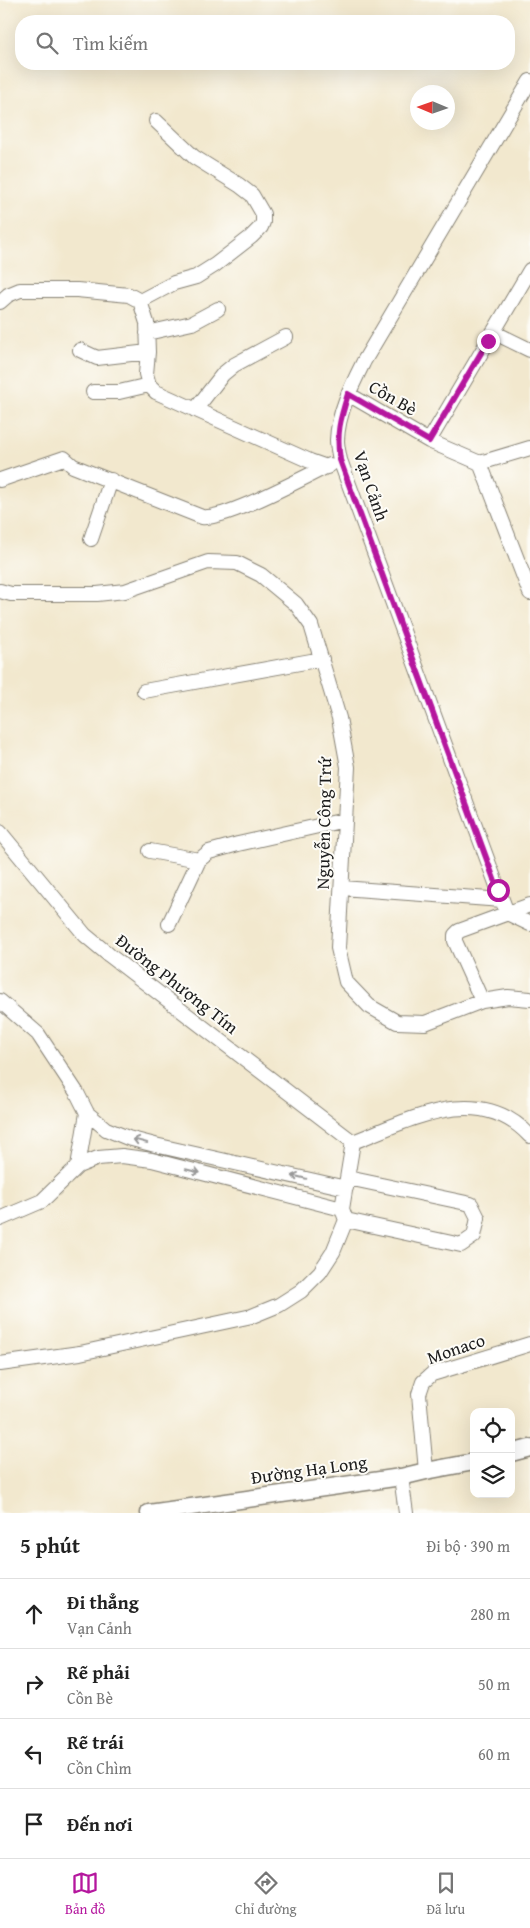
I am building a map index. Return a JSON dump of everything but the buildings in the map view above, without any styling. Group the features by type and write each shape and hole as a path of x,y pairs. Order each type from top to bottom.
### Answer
{"main road":[{"path":"515,1452 530,1448"},
{"name":"Đường Hạ Long","path":"149,1513 401,1477 426,1470 470,1463"}],"street":[{"name":"Vạn Cảnh","path":"504,907 340,460 337,441 348,394 364,361 530,81"},
{"path":"140,301 174,283 196,277 215,265 251,238 262,227 263,222 263,214 252,195 194,157 156,122"},
{"path":"429,441 530,270"},
{"path":"3,296 20,290 77,290 130,295 140,301 147,323 148,352 146,374 149,386 156,392 195,410 327,466"},
{"path":"147,334 192,323 218,309"},
{"path":"493,332 530,350"},
{"path":"195,410 223,374 234,365 286,337"},
{"path":"80,350 97,358 148,352"},
{"path":"94,392 119,392 149,386"},
{"name":"Cồn Bè","path":"348,394 429,441 480,463"},
{"path":"530,448 480,463 530,593"},
{"path":"0,480 62,457 73,466 202,517 209,518 219,516 340,460"},
{"path":"91,538 111,480"},
{"name":"Nguyễn Công Trứ","path":"0,591 11,594 97,594 125,591 208,562 237,563 261,576 296,604 311,625 339,718 348,767 338,948 346,982 369,1006 396,1022 425,1023 482,1001 508,997 530,999"},
{"path":"144,691 322,659"},
{"path":"170,924 199,860 209,852 345,820"},
{"name":"Đường Phượng Tím","path":"0,832 79,928 97,945 352,1142"},
{"path":"150,851 199,860"},
{"path":"342,888 504,907 530,905"},
{"path":"504,907 530,924"},
{"path":"482,1001 454,941 455,934 504,907"},
{"path":"0,1001 38,1034 78,1094 87,1113 106,1129 128,1138 347,1183 471,1204 478,1218 474,1236 461,1245 344,1215 152,1160 122,1156 98,1158 78,1166 42,1201 0,1219"},
{"path":"0,1364 80,1353 252,1316 279,1305 301,1291 320,1272 333,1252 344,1215 352,1142 432,1112 466,1107 497,1113 523,1128 530,1136"},
{"path":"78,1166 87,1113"},
{"name":"Monaco","path":"426,1470 419,1394 427,1377 530,1344"},
{"path":"401,1477 406,1513"}],"route":[{"path":"488,341 429,441 348,394 337,441 340,460 498,890"}]}
